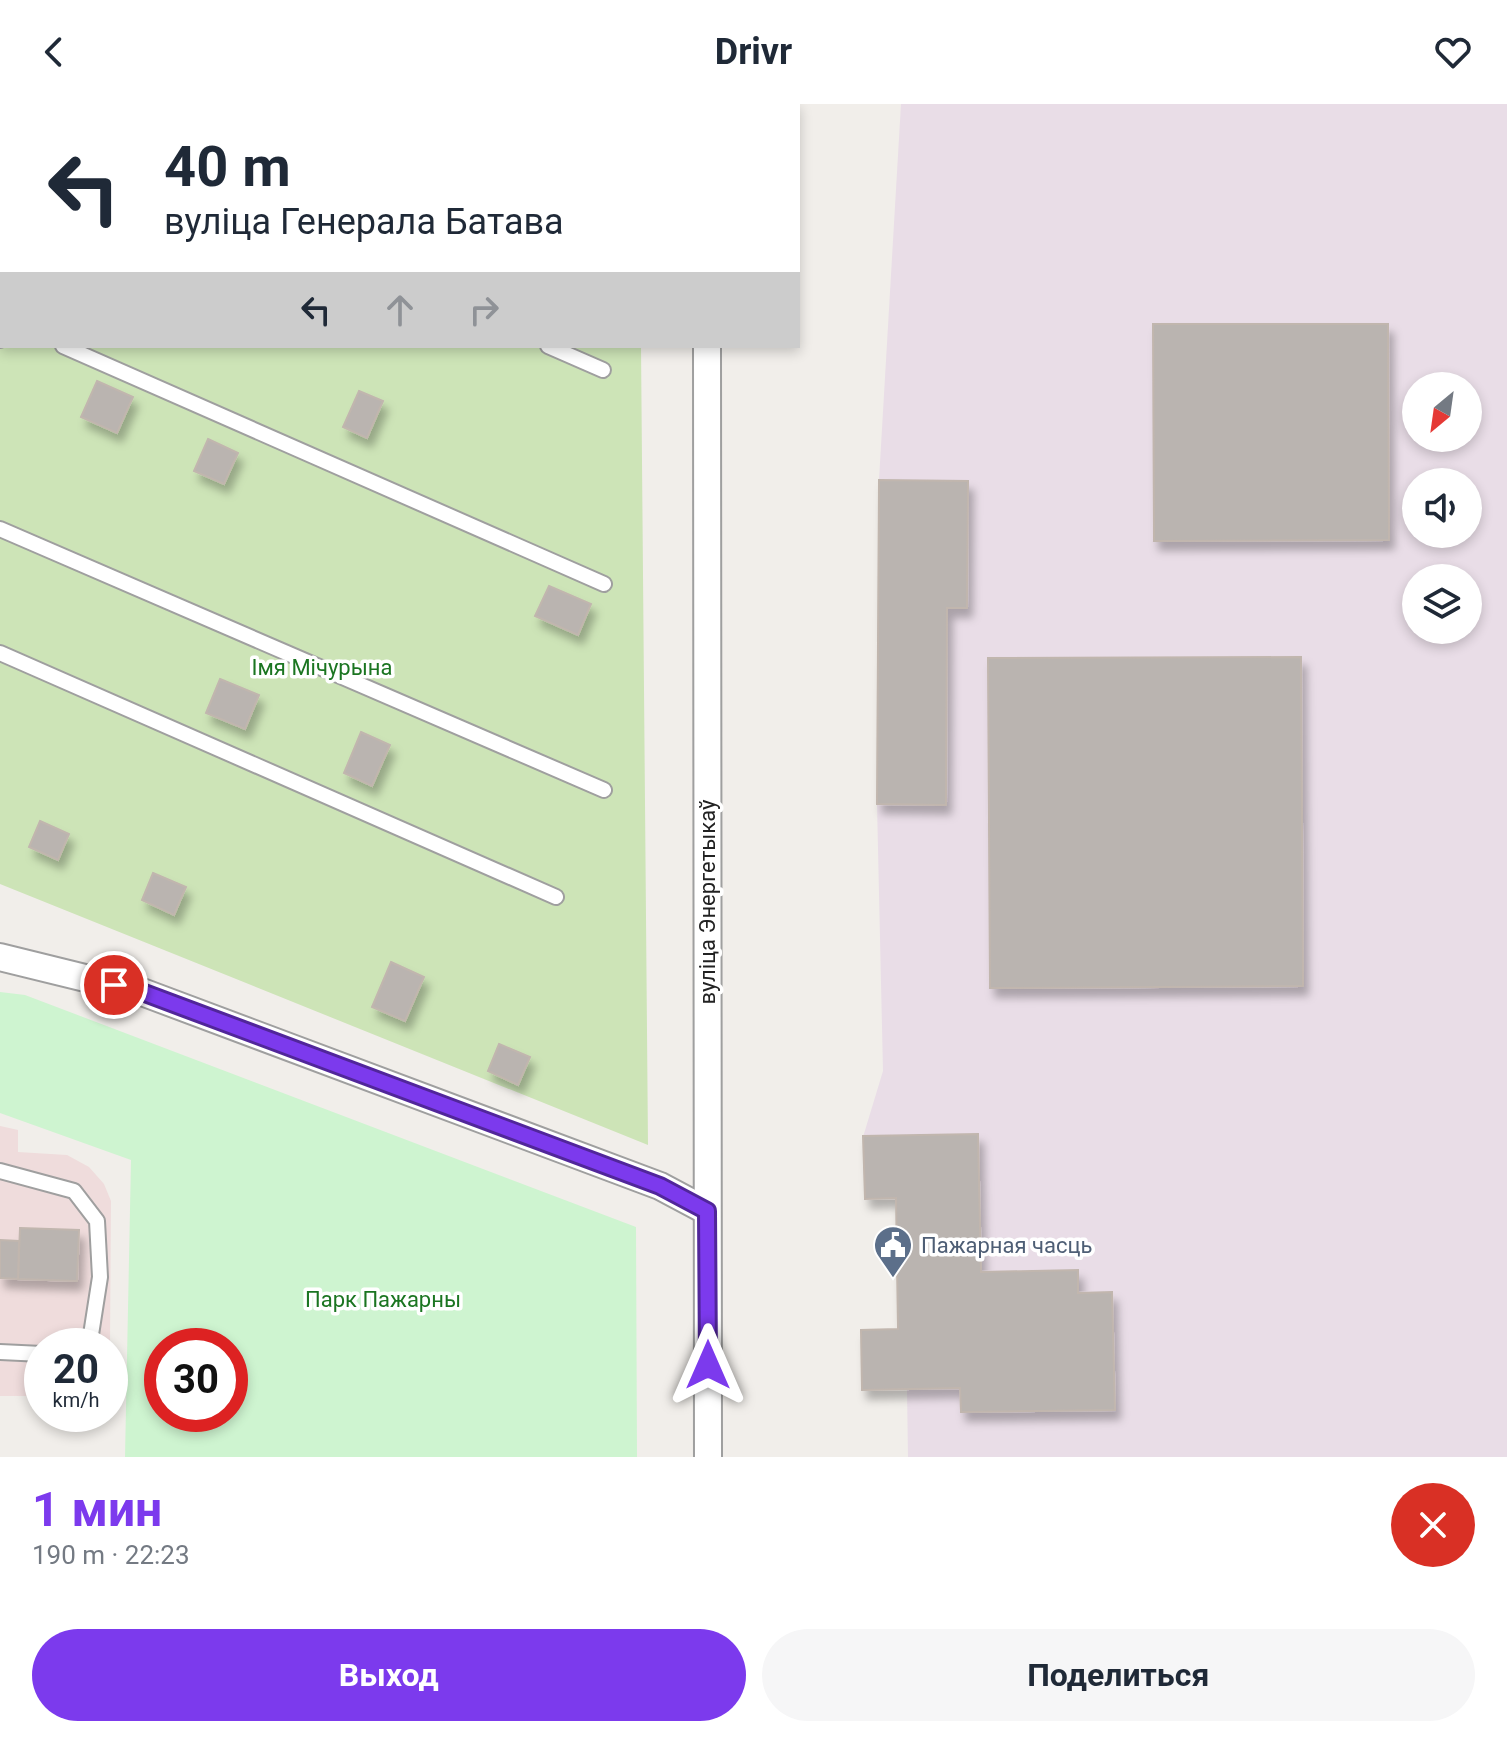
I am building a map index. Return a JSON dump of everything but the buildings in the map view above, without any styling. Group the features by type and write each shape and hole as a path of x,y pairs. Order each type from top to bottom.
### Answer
{"street":[{"name":"вуліца Энергетыкаў","path":"707,348 708,1457"},
{"path":"1,957 142,992 660,1186 707,1211"}],"lane":[{"path":"68,348 604,584"},
{"path":"553,348 603,370"},
{"path":"0,529 604,790"},
{"path":"0,653 556,897"},
{"path":"0,1171 74,1191 97,1221 100,1277 92,1328"},
{"path":"0,1352 24,1353"}],"shaded area":[{"path":"901,104 1507,104 1507,1457 908,1457 907,1390 862,1390 861,1330 898,1329 896,1199 865,1199 863,1137 883,1071 877,804 879,480"},
{"path":"0,1126 18,1130 18,1152 67,1155 89,1167 104,1184 111,1201 110,1328 24,1328 24,1396 0,1396"}],"green space":[{"name":"Імя Мічурына","path":"0,348 641,348 648,1145 0,884"},
{"name":"Парк Пажарны","path":"0,992 25,995 636,1227 637,1457 125,1457 126,1432 128,1432 131,1160 0,1113"}],"place":[{"name":"Пажарная часць","path":"893,1279"}],"route":[{"path":"114,985 142,992 660,1186 707,1211 708,1365"}]}
